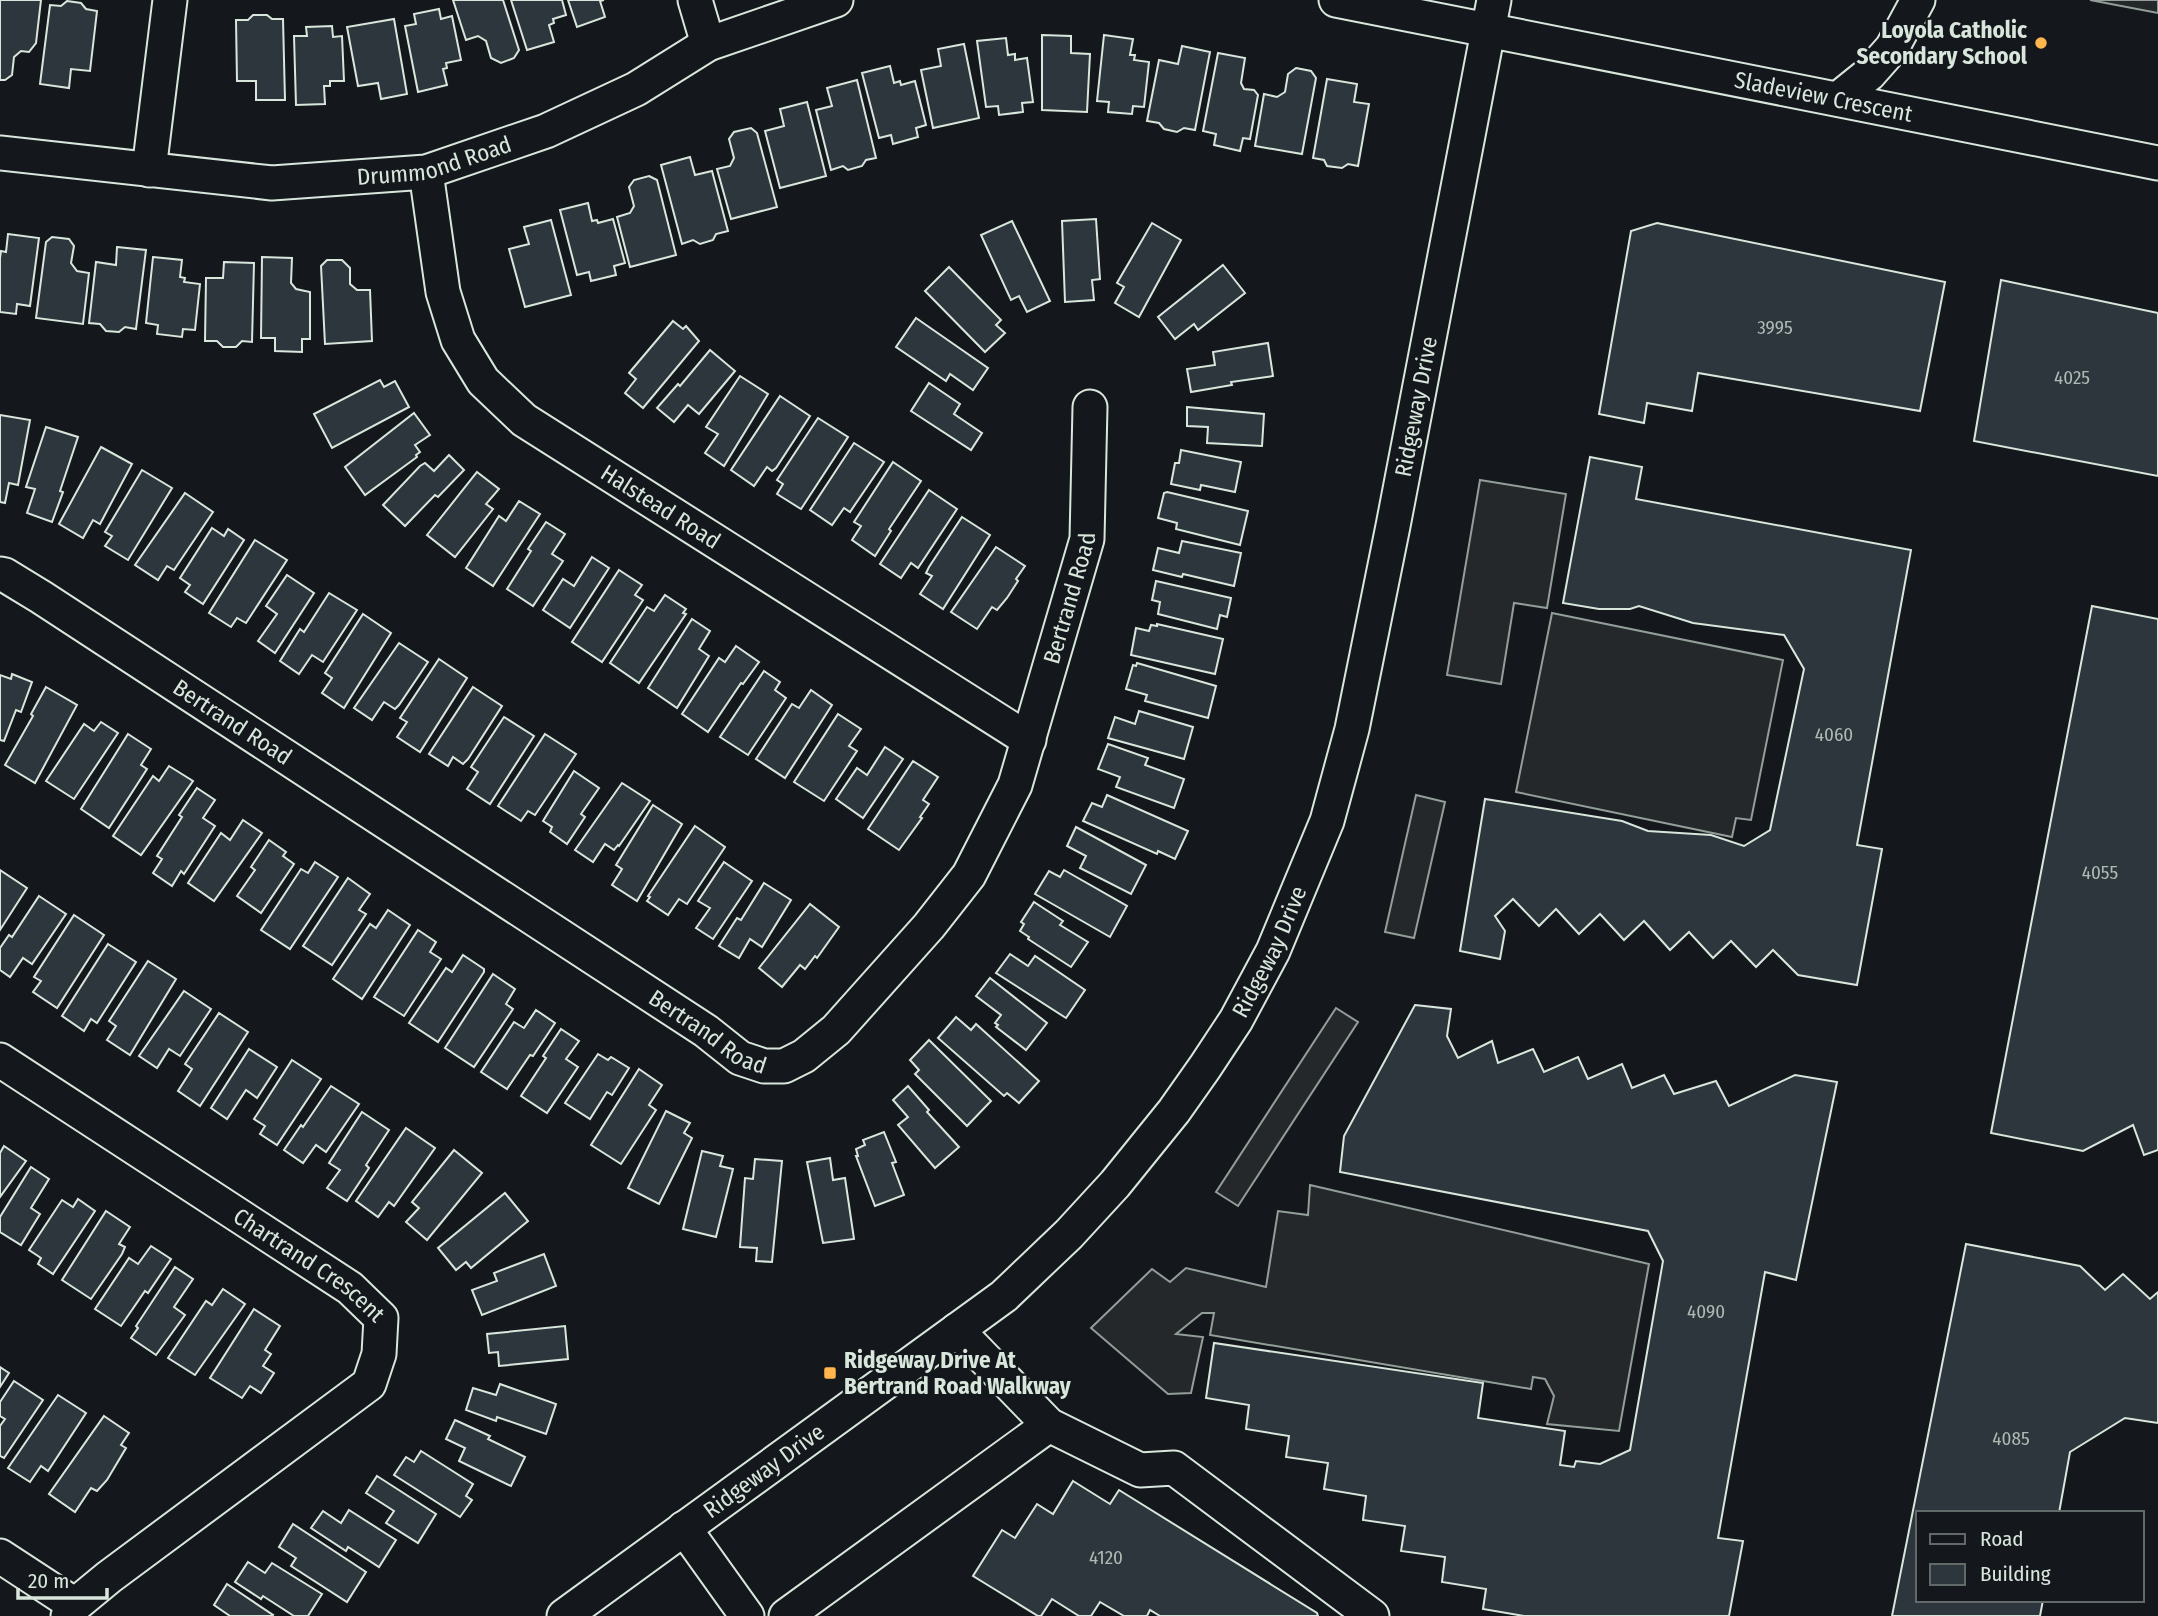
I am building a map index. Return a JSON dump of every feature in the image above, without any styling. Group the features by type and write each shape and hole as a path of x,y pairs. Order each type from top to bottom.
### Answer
{"street":[{"path":"149,170 170,0"},
{"path":"695,0 708,44"},
{"name":"Drummond Road","path":"0,153 272,183 426,172 546,131 636,89 708,44 836,0"},
{"path":"1336,0 1491,15"},
{"path":"1838,99 1869,74 1892,48 1918,0"},
{"name":"Sladeview Crescent","path":"1491,15 1838,99 2158,163"},
{"name":"Ridgeway Drive","path":"564,1616 1004,1296 1069,1234 1115,1184 1174,1111 1236,1020 1273,951 1300,889 1327,821 1352,729 1491,15"},
{"name":"Halstead Road","path":"426,172 443,292 458,340 483,381 524,420 1029,740"},
{"name":"Bertrand Road","path":"0,575 5,575 41,597 636,985 706,1031 740,1058 764,1066 784,1066 804,1056 836,1030 929,926 969,875 1015,785 1087,539 1090,407"},
{"name":"Chartrand Crescent","path":"0,1060 350,1288 381,1318 379,1354 369,1384 72,1610"},
{"path":"957,1330 1049,1425 1140,1469 1174,1468 1372,1616"},
{"path":"786,1616 1049,1425"},
{"path":"684,1528 747,1616"},
{"path":"0,1556 72,1610"}],"shaded area":[{"path":"2090,0 2158,0 2158,13"},
{"path":"1480,480 1566,494 1547,608 1514,603 1501,684 1447,675"},
{"path":"1552,613 1783,660 1751,820 1736,818 1732,837 1516,792"},
{"path":"1416,795 1445,802 1414,938 1385,932"},
{"path":"1336,1008 1358,1022 1238,1206 1216,1192"},
{"path":"1310,1185 1649,1264 1619,1431 1547,1424 1554,1396 1545,1379 1533,1377 1531,1389 1210,1335 1214,1313 1202,1313 1176,1334 1203,1337 1191,1393 1168,1394 1091,1328 1152,1269 1170,1282 1186,1268 1266,1287 1278,1211 1308,1215"}],"building":[{"path":"0,0 41,0 36,43 29,52 21,51 14,57 12,75 5,80 0,80"},
{"path":"453,0 503,0 519,50 514,58 501,63 491,58 486,41 478,36 466,40"},
{"path":"511,0 562,0 566,15 553,19 554,23 549,25 554,42 527,50"},
{"path":"568,0 604,0 600,1 605,17 577,27"},
{"path":"67,1 81,3 86,9 97,11 90,71 71,69 69,88 40,84 50,5 61,6"},
{"path":"439,9 441,19 452,16 461,60 446,63 447,68 443,69 447,85 418,92 405,26 416,24 414,14"},
{"path":"253,15 283,19 285,100 256,100 256,81 237,81 236,20 248,20"},
{"path":"394,19 407,94 381,99 378,83 358,86 347,27"},
{"path":"332,26 333,37 342,36 344,81 330,81 330,86 324,86 325,104 296,105 294,36 307,36 306,27"},
{"path":"1042,35 1071,36 1071,53 1090,54 1087,112 1042,110"},
{"path":"1104,35 1133,39 1130,55 1135,55 1134,60 1149,62 1144,107 1133,106 1132,114 1108,112 1109,102 1097,101"},
{"path":"1006,38 1008,55 1015,54 1015,60 1027,58 1033,102 1022,103 1023,112 999,115 998,106 986,107 977,41"},
{"path":"964,44 979,118 933,128 921,70 941,66 938,49"},
{"path":"1182,46 1210,52 1195,130 1184,128 1177,132 1164,129 1159,123 1147,121 1159,60 1178,64"},
{"path":"1218,53 1245,58 1241,83 1244,89 1254,90 1258,95 1250,139 1243,138 1240,151 1214,145 1216,134 1203,131"},
{"path":"890,66 894,83 900,81 901,85 915,81 926,125 916,128 918,137 893,144 891,135 879,138 862,73"},
{"path":"1296,68 1311,71 1316,78 1302,154 1255,146 1264,94 1277,97 1285,92 1288,74"},
{"path":"1327,79 1357,84 1354,102 1369,104 1358,166 1327,166 1324,160 1313,158"},
{"path":"857,80 876,158 866,160 862,166 848,170 843,166 831,170 816,110 832,106 827,88"},
{"path":"807,102 826,176 780,188 765,131 784,126 780,109"},
{"path":"751,128 757,133 777,207 731,219 717,169 730,166 734,158 729,139 734,132"},
{"path":"690,157 695,175 712,171 728,231 716,234 713,240 700,244 693,240 682,244 661,165"},
{"path":"649,176 657,180 676,255 630,267 617,217 630,213 634,206 629,187 634,180"},
{"path":"588,203 592,221 597,220 598,223 613,219 625,263 614,266 616,275 591,281 589,272 577,275 560,210"},
{"path":"1096,219 1100,279 1092,280 1094,300 1065,302 1062,221"},
{"path":"551,220 571,295 525,307 509,249 529,244 524,227"},
{"path":"1012,221 1050,301 1027,312 1019,296 1011,300 981,235"},
{"path":"1152,223 1181,240 1139,317 1115,303 1124,287 1117,283"},
{"path":"1657,223 1945,282 1920,411 1698,373 1692,411 1647,403 1644,423 1599,414 1631,231"},
{"path":"8,234 39,238 30,306 17,304 16,314 0,312 0,258 1,251 6,252"},
{"path":"52,237 69,239 74,246 71,263 77,271 89,273 83,324 36,318 46,242"},
{"path":"117,247 146,250 136,329 125,327 119,332 106,331 100,324 89,323 96,262 116,265"},
{"path":"153,257 182,260 180,277 185,278 184,282 200,284 195,330 183,329 182,337 157,334 158,325 146,323"},
{"path":"262,257 292,258 291,283 296,289 310,292 310,339 302,339 302,352 275,351 275,338 261,338"},
{"path":"327,260 342,260 350,268 350,284 357,290 370,290 372,341 325,344 321,266"},
{"path":"224,262 254,263 252,342 242,341 236,347 223,347 217,341 205,341 206,278 223,278"},
{"path":"1223,265 1245,293 1198,330 1194,324 1175,339 1158,317"},
{"path":"949,267 1001,320 996,325 1005,333 985,352 925,291"},
{"path":"2001,280 2158,313 2158,476 1974,441"},
{"path":"916,318 988,368 973,390 950,374 946,381 896,347"},
{"path":"673,321 683,329 686,326 699,341 643,408 625,393 636,379 629,373"},
{"path":"1268,343 1273,376 1231,382 1232,385 1191,392 1187,369 1215,365 1213,352"},
{"path":"710,350 735,371 699,414 688,405 674,422 657,408 678,384 680,386"},
{"path":"740,376 768,394 724,466 705,453 718,434 706,427"},
{"path":"380,380 384,387 395,381 409,407 332,448 314,414"},
{"path":"929,383 960,404 954,414 982,433 971,450 911,411"},
{"path":"780,396 810,416 776,468 772,471 767,467 754,486 731,470"},
{"path":"1187,407 1264,414 1262,446 1207,443 1208,427 1187,426"},
{"path":"414,413 430,435 415,445 420,452 365,495 345,467"},
{"path":"0,415 30,420 18,485 9,483 5,503 0,502"},
{"path":"818,418 848,437 801,509 777,494 783,484 777,480"},
{"path":"46,427 78,437 52,522 27,513 35,489 26,487"},
{"path":"854,443 884,462 850,512 844,508 832,525 810,510"},
{"path":"101,447 132,464 100,524 93,520 83,538 59,524"},
{"path":"1181,450 1241,462 1235,492 1201,485 1200,490 1171,484"},
{"path":"449,455 464,470 405,526 383,505 420,466 425,463 434,471"},
{"path":"1590,457 1642,467 1636,499 1911,550 1857,845 1882,849 1857,985 1798,975 1773,950 1756,967 1731,941 1713,958 1689,932 1670,950 1644,921 1624,940 1600,914 1579,934 1556,909 1539,926 1513,899 1495,916 1505,931 1500,959 1460,951 1485,799 1622,821 1648,831 1711,835 1744,846 1770,830 1804,669 1784,635 1693,623 1639,606 1630,609 1599,609 1563,603"},
{"path":"893,462 921,481 889,529 891,531 875,556 852,540 861,526 854,522"},
{"path":"142,470 172,488 128,560 105,546 112,536 105,532"},
{"path":"477,472 499,489 486,504 493,509 455,557 427,535"},
{"path":"929,490 957,509 918,568 911,563 901,578 880,564"},
{"path":"185,493 213,512 174,570 167,566 158,580 135,565"},
{"path":"1164,493 1248,511 1240,545 1176,529 1177,523 1158,518"},
{"path":"519,501 540,514 493,586 466,568 499,516 506,521"},
{"path":"962,517 990,535 943,609 920,594 932,576 926,573 929,567"},
{"path":"546,522 565,534 552,554 563,561 533,606 507,589"},
{"path":"212,528 224,536 228,529 244,540 203,604 185,592 190,585 180,578"},
{"path":"255,540 287,560 246,623 237,618 231,627 209,613"},
{"path":"1182,541 1241,553 1234,586 1153,570 1158,548 1179,553"},
{"path":"996,547 1025,566 1007,598 997,610 992,607 977,629 951,612"},
{"path":"592,557 609,568 570,628 543,610 563,579 574,586"},
{"path":"619,570 642,585 635,595 643,600 602,662 572,642"},
{"path":"287,575 314,593 275,653 258,641 277,614 266,606"},
{"path":"1156,581 1231,598 1227,617 1220,615 1217,629 1158,614 1160,602 1152,600"},
{"path":"329,593 357,610 323,662 312,655 299,674 280,661 300,629 304,632"},
{"path":"665,595 686,609 683,613 686,614 639,683 610,663 647,607 654,611"},
{"path":"2092,606 2158,619 2158,1150 2144,1155 2133,1125 2083,1151 1991,1133"},
{"path":"363,614 391,633 344,708 322,693 332,678 325,673"},
{"path":"692,619 710,631 699,649 709,656 677,708 648,688"},
{"path":"1157,624 1223,639 1215,674 1131,655 1136,628 1149,631 1151,625"},
{"path":"399,643 428,662 399,705 395,709 384,702 372,720 354,708"},
{"path":"736,646 759,662 743,684 741,683 708,732 682,714 719,658 725,662"},
{"path":"439,659 467,678 420,752 397,737 407,722 400,718"},
{"path":"1137,663 1216,686 1208,718 1145,701 1147,695 1126,689 1133,665 1136,666"},
{"path":"764,671 780,682 775,690 786,698 748,755 720,737"},
{"path":"12,674 32,682 21,712 16,710 4,741 0,740 0,675 11,679"},
{"path":"46,687 77,705 35,783 5,765"},
{"path":"473,687 502,706 468,759 463,764 453,757 448,766 429,754"},
{"path":"811,690 832,705 785,778 756,759 792,704 799,708"},
{"path":"1139,711 1193,727 1184,759 1108,738 1115,717 1135,724"},
{"path":"838,714 861,729 849,746 857,751 824,801 794,782"},
{"path":"504,717 534,736 490,804 467,789 478,772 471,767"},
{"path":"101,722 118,733 74,799 46,781 84,724 94,731"},
{"path":"128,734 151,749 141,765 147,769 109,828 81,809"},
{"path":"545,734 576,754 535,815 528,811 521,821 498,806"},
{"path":"1108,744 1148,758 1145,765 1184,779 1174,808 1116,787 1120,777 1098,769"},
{"path":"885,747 903,759 863,818 836,799 857,768 867,775"},
{"path":"913,761 938,777 923,800 929,804 920,817 922,818 899,850 868,829"},
{"path":"169,766 193,781 141,855 113,836 153,776 159,781"},
{"path":"574,771 599,788 581,814 585,817 567,844 550,832 552,827 543,821"},
{"path":"622,783 650,801 619,846 614,850 605,844 593,862 575,850"},
{"path":"197,788 215,800 203,818 215,826 184,874 181,871 172,886 153,873 162,859 157,856"},
{"path":"1107,795 1188,831 1175,859 1158,851 1157,854 1083,821 1092,803 1102,807"},
{"path":"653,805 682,824 637,901 612,885 622,869 616,865"},
{"path":"243,820 262,833 214,901 188,883 221,833 230,840"},
{"path":"695,826 725,847 687,904 679,899 668,915 647,901 650,897 648,896"},
{"path":"1076,827 1146,865 1131,894 1080,868 1086,856 1067,846"},
{"path":"269,840 286,852 283,856 294,864 261,913 237,896 255,870 251,867"},
{"path":"315,862 338,877 290,949 261,930 301,869 308,873"},
{"path":"724,862 752,881 713,939 696,928 710,908 698,901"},
{"path":"0,870 27,888 0,930"},
{"path":"1064,870 1127,906 1110,937 1035,894 1049,871 1060,877"},
{"path":"348,878 370,894 359,910 366,914 332,965 303,946"},
{"path":"764,883 791,900 762,947 750,939 739,958 719,946 737,918 741,920"},
{"path":"39,896 66,914 32,964 23,958 10,977 0,970 0,948 9,935 12,937"},
{"path":"1034,902 1063,921 1060,925 1088,942 1071,967 1020,931 1024,924 1021,922"},
{"path":"810,904 839,927 817,958 815,956 805,969 800,965 782,987 759,968"},
{"path":"388,910 410,925 362,999 333,979 370,924 376,928"},
{"path":"74,915 104,935 57,1008 33,992 41,981 34,977"},
{"path":"418,930 436,942 430,952 441,959 404,1016 374,997"},
{"path":"108,944 136,962 97,1023 91,1019 84,1031 62,1016"},
{"path":"1010,954 1028,966 1035,956 1085,990 1066,1018 996,973"},
{"path":"463,955 484,969 484,972 438,1042 409,1023 446,968 452,972"},
{"path":"148,961 176,979 130,1055 107,1040 116,1026 109,1021"},
{"path":"493,974 515,989 506,1004 513,1009 474,1067 445,1048"},
{"path":"990,978 1047,1023 1026,1050 996,1027 998,1025 995,1023 1001,1015 976,996"},
{"path":"184,991 211,1009 180,1056 169,1049 157,1068 139,1056"},
{"path":"1415,1005 1451,1009 1447,1036 1458,1058 1492,1041 1498,1063 1533,1049 1544,1072 1578,1057 1588,1079 1622,1064 1632,1088 1664,1075 1674,1094 1716,1081 1729,1106 1795,1075 1837,1082 1796,1280 1765,1272 1718,1538 1743,1541 1729,1616 1524,1616 1483,1609 1486,1589 1442,1582 1445,1557 1401,1551 1405,1526 1363,1520 1366,1496 1324,1489 1328,1463 1286,1457 1289,1436 1246,1429 1249,1405 1206,1398 1214,1343 1483,1383 1478,1418 1565,1431 1560,1465 1574,1467 1576,1461 1600,1464 1630,1450 1663,1261 1648,1231 1340,1172 1344,1136"},
{"path":"536,1010 555,1023 507,1089 481,1072 514,1022 524,1028"},
{"path":"219,1013 248,1032 200,1106 178,1091 192,1069 185,1064"},
{"path":"956,1017 971,1030 976,1024 1039,1081 1019,1103 1007,1093 1004,1096 938,1038"},
{"path":"561,1029 579,1041 566,1059 578,1067 547,1113 521,1096"},
{"path":"929,1040 991,1101 967,1126 915,1074 919,1070 910,1060"},
{"path":"249,1049 277,1067 257,1098 246,1090 227,1119 211,1108"},
{"path":"598,1054 608,1060 611,1057 629,1068 612,1095 607,1092 590,1119 565,1103"},
{"path":"292,1060 321,1079 277,1145 260,1134 265,1126 254,1119"},
{"path":"639,1069 662,1085 649,1105 656,1110 621,1164 591,1145"},
{"path":"331,1086 359,1104 326,1152 316,1145 303,1163 284,1150"},
{"path":"908,1086 929,1110 927,1112 959,1147 935,1168 898,1125 908,1117 893,1100"},
{"path":"666,1111 690,1123 684,1133 692,1138 659,1204 628,1188"},
{"path":"362,1112 389,1130 366,1165 369,1168 347,1201 327,1188 340,1170 329,1163"},
{"path":"406,1128 435,1148 394,1206 389,1202 378,1217 356,1201"},
{"path":"884,1132 896,1162 892,1163 904,1195 875,1206 856,1156 856,1149 865,1145 863,1140"},
{"path":"4,1146 26,1161 0,1197 0,1153"},
{"path":"454,1150 482,1173 427,1240 406,1222 419,1208 412,1202"},
{"path":"702,1151 723,1156 720,1166 733,1169 716,1237 683,1229"},
{"path":"830,1158 833,1180 845,1178 854,1239 823,1243 807,1162"},
{"path":"755,1159 782,1161 772,1262 756,1261 757,1248 740,1247 745,1178 753,1179"},
{"path":"31,1167 49,1179 31,1208 40,1214 21,1245 0,1232 0,1217"},
{"path":"505,1193 528,1221 471,1268 466,1262 456,1270 438,1248"},
{"path":"78,1199 95,1211 53,1274 38,1264 41,1258 29,1250 62,1200 73,1207"},
{"path":"106,1211 130,1227 119,1244 125,1247 122,1254 91,1299 62,1280"},
{"path":"1966,1244 2080,1266 2105,1290 2123,1274 2150,1299 2158,1292 2158,1423 2125,1418 2070,1452 2059,1511 1916,1511 1916,1602 2043,1602 2040,1616 1892,1616"},
{"path":"151,1246 171,1259 121,1326 95,1309 129,1258 138,1264"},
{"path":"544,1254 556,1286 482,1315 472,1290 497,1281 494,1273"},
{"path":"175,1267 193,1279 174,1307 185,1315 156,1355 131,1338"},
{"path":"223,1289 245,1304 195,1375 168,1358 206,1301 212,1305"},
{"path":"254,1309 280,1326 265,1350 271,1354 263,1366 274,1373 261,1393 250,1386 242,1398 210,1378"},
{"path":"565,1326 568,1359 499,1366 498,1352 489,1353 487,1334"},
{"path":"0,1367 9,1373 0,1387"},
{"path":"14,1381 43,1400 4,1458 0,1456 0,1426 5,1419 0,1416 0,1402"},
{"path":"500,1384 556,1404 546,1434 497,1417 496,1421 466,1410 473,1388 496,1395"},
{"path":"58,1395 86,1413 48,1471 41,1466 30,1482 8,1468"},
{"path":"104,1416 129,1433 121,1445 126,1448 107,1480 97,1491 91,1488 75,1512 49,1494"},
{"path":"455,1420 490,1436 488,1439 525,1457 511,1486 459,1461 465,1448 446,1439"},
{"path":"421,1451 473,1484 466,1496 472,1500 460,1517 394,1475 406,1457 414,1462"},
{"path":"377,1476 436,1514 418,1543 386,1523 394,1511 366,1493"},
{"path":"1073,1481 1110,1504 1119,1490 1318,1616 1160,1616 1150,1610 1147,1616 1124,1616 1100,1602 1091,1616 1079,1616 1052,1599 1041,1616 1038,1616 973,1576 1002,1530 1015,1538 1037,1504 1053,1514"},
{"path":"349,1510 396,1540 379,1567 348,1547 346,1551 311,1528 323,1511 341,1523"},
{"path":"293,1524 366,1572 347,1602 291,1566 296,1558 279,1547"},
{"path":"248,1562 265,1573 272,1563 322,1594 308,1616 294,1616 235,1582"},
{"path":"227,1584 273,1615 230,1616 214,1605"}],"place":[{"name":"Loyola Catholic Secondary School","path":"2041,43"},
{"name":"Ridgeway Drive At Bertrand Road Walkway","path":"830,1373"}]}
